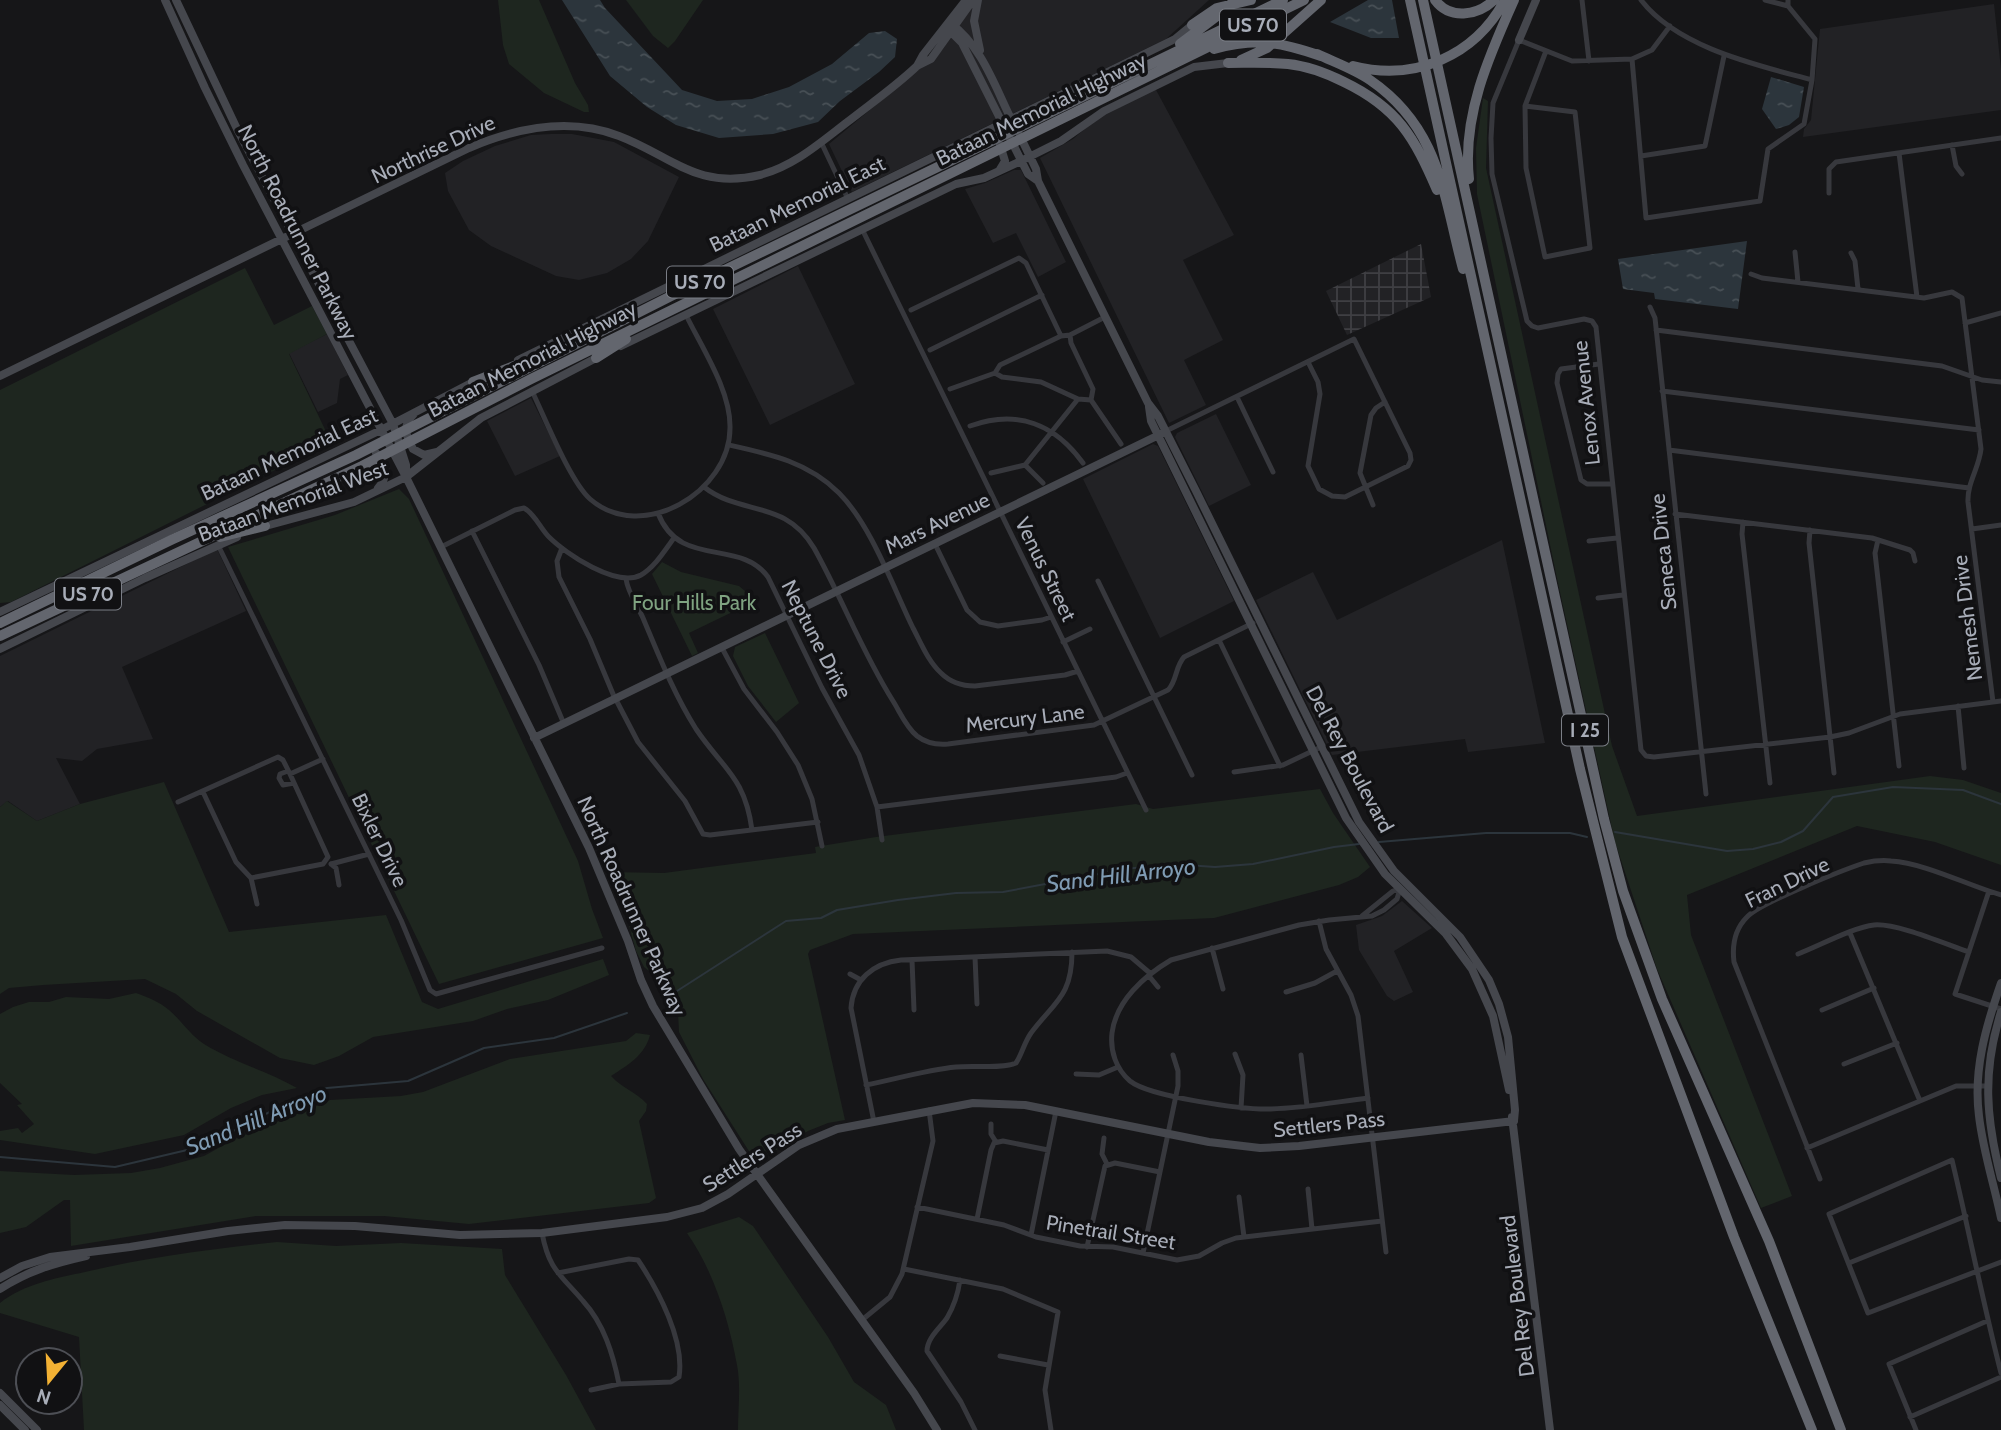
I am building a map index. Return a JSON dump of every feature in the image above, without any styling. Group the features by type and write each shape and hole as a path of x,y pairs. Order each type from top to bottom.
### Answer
{"highway":[{"path":"1192,25 1219,0"},
{"path":"1139,68 1181,43 1235,0"},
{"path":"1192,25 1217,8 1251,0"},
{"name":"Bataan Memorial Highway","path":"0,623 421,424 563,349 981,145 1036,113 1283,0"},
{"name":"Bataan Memorial Highway","path":"0,636 362,466 654,318 1304,0"},
{"path":"1228,63 1240,61 1267,48 1321,0"},
{"name":"I 25","path":"1410,0 1604,873 1622,937 1734,1237 1812,1430"},
{"name":"I 25","path":"1423,0 1604,820 1623,891 1662,999 1769,1241 1841,1430"},
{"path":"1435,0 1450,12 1465,14 1475,13 1494,0"},
{"path":"1201,50 1253,41 1294,46 1354,66 1390,72 1418,68 1454,55 1478,37 1505,0"},
{"path":"1478,251 1468,171 1469,135 1480,82 1514,0"},
{"path":"1317,54 1368,78 1399,102 1423,134 1437,166 1487,344"},
{"path":"1228,63 1305,67 1330,75 1378,101 1413,138 1439,192 1453,230"},
{"path":"596,358 654,318"},
{"path":"473,382 563,349"},
{"path":"194,544 265,526"}],"main road":[{"name":"North Roadrunner Parkway","path":"165,0 205,88 406,477 589,848 653,1006 739,1149 937,1430"},
{"name":"North Roadrunner Parkway","path":"176,0 232,119 393,424 406,465 406,477"},
{"path":"951,27 966,0"},
{"path":"951,27 975,0"},
{"path":"975,0 975,36 984,64 977,72"},
{"name":"Lenox Avenue","path":"1519,40 1536,0"},
{"name":"Bataan Memorial East","path":"0,612 381,430 473,382 1007,121 1036,113 1175,39 1192,25"},
{"name":"Northrise Drive","path":"0,376 291,233 481,143 512,132 531,128 576,127 617,135 684,169 723,178 745,177 774,170 790,163 821,142 917,66 931,59 951,27"},
{"name":"Del Rey Boulevard","path":"951,27 970,42 984,64 1021,161 1030,177 1038,181"},
{"name":"Del Rey Boulevard","path":"951,27 1030,156 1038,181 1148,403 1151,421 1162,433 1223,557 1255,611"},
{"name":"Bataan Memorial West","path":"0,649 218,544 265,526 354,502 373,493 406,477 481,418 596,358 956,184 984,178 1021,161 1053,145 1104,111 1194,67 1228,63"},
{"path":"1036,113 1027,121 1035,137 1042,144 1053,145"},
{"path":"983,133 997,140 1004,153 1003,165 999,170"},
{"path":"313,299 323,294"},
{"path":"342,354 352,348"},
{"path":"354,378 366,373"},
{"path":"418,411 406,426 413,449 428,455 445,447"},
{"name":"Mars Avenue","path":"534,738 1162,433"},
{"path":"346,447 369,444 375,451 385,470 385,477 373,493"},
{"name":"Del Rey Boulevard","path":"1223,557 1229,580 1261,633 1268,638 1342,811 1375,860 1460,937 1492,987 1509,1045 1514,1121 1550,1428"},
{"path":"1229,580 1237,587 1247,608 1255,611 1255,622"},
{"name":"Del Rey Boulevard","path":"1255,622 1317,749 1359,822 1402,886"},
{"path":"2001,983 1998,1009 1985,1058 1982,1086 1983,1140 2001,1218"},
{"path":"1982,1086 1996,1138 2001,1178"},
{"name":"Settlers Pass","path":"0,1278 42,1259 228,1231 285,1226 355,1226 460,1235 542,1233 667,1217 702,1209 799,1145 837,1129 929,1110 987,1102 1025,1105 1221,1144 1260,1148 1514,1121"},
{"name":"Settlers Pass","path":"0,1289 45,1266 130,1247"},
{"path":"0,1393 37,1430"},
{"path":"0,1405 25,1430"}],"street":[{"path":"1582,0 1589,61"},
{"path":"1641,0 1671,26 1724,56 1812,80"},
{"path":"1632,59 1646,218 1760,201 1768,149 1804,124 1812,80 1815,39 1788,3 1765,0"},
{"path":"1519,40 1572,61 1632,59 1652,50 1671,26"},
{"name":"Lenox Avenue","path":"1519,40 1493,103 1491,138 1492,174 1521,301 1527,321 1532,326 1538,328 1584,319 1592,321 1596,327 1641,750 1646,756 1654,757 1701,752"},
{"path":"1525,106 1575,112 1590,248 1545,257 1526,168 1525,106 1546,51"},
{"path":"1641,156 1705,146 1724,56"},
{"path":"1829,193 1829,171 1834,163 2001,138"},
{"path":"821,142 848,199"},
{"path":"1952,145 1956,166 1962,174"},
{"path":"1751,274 1917,297 1899,153"},
{"name":"Venus Street","path":"862,229 1146,810"},
{"path":"1795,252 1798,282"},
{"path":"1851,253 1855,261 1858,289"},
{"path":"911,310 1019,258 1026,263 1061,335"},
{"name":"Nemesh Drive","path":"1917,297 1930,298 1950,292 1958,294 1962,301 1980,453 1969,488 1968,502 1993,702"},
{"path":"930,350 1042,295"},
{"name":"Seneca Drive","path":"1650,307 1656,330 1706,794"},
{"path":"1965,323 2001,313"},
{"path":"532,391 575,479 586,495 603,508 639,516 658,513 686,500 704,488 719,468 729,445 730,421 726,397 686,315"},
{"path":"950,389 995,373 998,366 1105,317"},
{"path":"1656,330 1938,365 1972,377 2001,382"},
{"path":"1070,335 1093,389 1091,400 1121,444"},
{"name":"Mars Avenue","path":"1162,433 1354,339 1385,402"},
{"path":"1308,362 1318,382 1320,394 1308,463 1321,491 1332,496 1345,497 1364,487 1406,467 1410,462 1410,453 1385,402 1374,409 1360,468 1364,487 1373,505"},
{"path":"1599,364 1561,369 1557,383 1581,480 1587,484 1612,484"},
{"path":"995,373 1002,377 1041,382 1078,399 1091,400"},
{"path":"1662,391 1979,430"},
{"path":"1237,397 1273,472"},
{"path":"991,473 1025,465 1078,399"},
{"path":"970,426 993,419 1018,420 1040,425 1053,431 1083,463"},
{"path":"729,445 783,458 821,477 842,496 858,516 929,657 951,685 975,686 1078,671"},
{"path":"1669,450 1969,488"},
{"path":"1025,465 1043,483"},
{"name":"Mercury Lane","path":"704,488 724,499 768,510 794,525 811,543 877,676 908,726 924,744 947,744 1090,726 1103,722 1172,685 1184,657 1255,622"},
{"path":"440,547 524,508 530,512 545,534 562,548 607,573 626,579 645,572 674,538 663,525 658,513"},
{"path":"1675,514 1878,540 1910,550 1914,561"},
{"path":"1743,522 1742,534 1770,783"},
{"path":"1972,529 2001,525"},
{"path":"1810,530 1809,543 1834,773"},
{"path":"472,531 540,665 564,724"},
{"name":"Neptune Drive","path":"674,538 690,547 756,565 768,577 822,688 855,747 877,807 882,840"},
{"path":"1589,541 1617,538"},
{"path":"1878,540 1875,553 1899,766"},
{"name":"Bixler Drive","path":"218,544 401,920 429,990 436,994 602,948"},
{"path":"935,544 967,610 980,622 998,626 1042,621 1051,617"},
{"path":"562,548 557,564 559,577 616,699 638,742 685,801 702,836 818,822"},
{"path":"626,579 667,674 698,731 738,783 746,801 752,830"},
{"path":"1098,581 1192,775"},
{"path":"1598,598 1623,595"},
{"path":"1063,642 1090,629"},
{"path":"1219,640 1279,766"},
{"path":"722,648 744,689 794,757 810,791 822,846"},
{"path":"1701,752 1830,737 1849,733 1893,716 2001,701"},
{"path":"1958,706 1964,768"},
{"path":"1234,772 1279,766 1317,749"},
{"path":"178,802 278,757 283,760 329,862 336,868 339,886"},
{"path":"294,783 283,785 279,778 281,774 323,760"},
{"path":"877,807 1116,777 1127,773"},
{"path":"203,792 236,862 251,878 257,904"},
{"path":"251,878 369,854"},
{"name":"Fran Drive","path":"1821,1179 1734,962 1734,939 1742,922 1763,906 1856,866 1878,860 1905,863 2001,895"},
{"path":"1368,1098 1271,1109 1241,1108 1140,1087 1118,1067 1112,1047 1115,1018 1125,1000 1150,975 1175,958 1319,921 1362,916 1402,886"},
{"path":"1989,891 1955,994 1998,1009"},
{"path":"1319,921 1326,950 1357,1010 1386,1252"},
{"path":"1798,954 1867,926 1885,925 1969,952"},
{"path":"1850,933 1920,1101"},
{"path":"1212,948 1223,989"},
{"path":"874,1122 851,1013 853,996 861,980 886,963 1107,951 1122,953 1136,960 1158,987"},
{"path":"866,1085 944,1068 1016,1063 1028,1037 1066,990 1072,952"},
{"path":"975,957 977,1004"},
{"path":"912,960 914,1010"},
{"path":"1286,992 1315,983 1337,971"},
{"path":"850,974 861,980"},
{"path":"1822,1010 1874,988"},
{"path":"1844,1064 1897,1043"},
{"path":"1235,1054 1243,1075 1241,1108"},
{"path":"1985,1058 2001,1054"},
{"path":"1143,1253 1176,1096 1178,1075 1173,1055"},
{"path":"1301,1055 1307,1106"},
{"path":"1076,1074 1099,1075 1118,1067"},
{"path":"1807,1149 1956,1086 1982,1086"},
{"path":"862,1320 890,1297 904,1269 933,1137 929,1110"},
{"path":"1031,1235 1056,1111"},
{"path":"991,1124 991,1134 996,1142"},
{"path":"1104,1138 1102,1154 1107,1164"},
{"path":"977,1219 991,1150 996,1142 1048,1150"},
{"path":"1910,1417 2001,1375 1987,1321 1979,1271 1952,1160 1829,1214 1868,1313 1979,1271 2001,1262"},
{"path":"1107,1164 1115,1163 1160,1172"},
{"path":"1087,1247 1102,1172 1107,1164"},
{"path":"1308,1189 1312,1229"},
{"path":"1239,1197 1244,1237"},
{"name":"Pinetrail Street","path":"917,1207 1009,1226 1031,1235 1087,1247 1108,1246 1171,1259 1189,1259 1204,1254 1222,1242 1244,1237 1382,1221"},
{"path":"1849,1263 1966,1216"},
{"path":"542,1233 551,1264 567,1286 584,1301 603,1332 612,1352 619,1384"},
{"path":"558,1273 629,1259 638,1260 677,1340 680,1367 678,1377 671,1382 619,1384 591,1390"},
{"path":"904,1269 1012,1292 1058,1312 1045,1390 1051,1430"},
{"path":"960,1280 950,1311 926,1348 975,1430"},
{"path":"1916,1430 1889,1364 1987,1321"},
{"path":"1000,1356 1048,1365"}],"shaded area":[{"path":"974,0 1209,0 1166,39 852,192 829,144 943,49"},
{"path":"1994,4 2001,69 2001,110 1803,137 1804,129 1811,120 1820,29"},
{"path":"1155,88 1234,235 1183,260 1223,340 1184,360 1206,405 1169,423 1040,158 1073,139 1101,115"},
{"path":"572,134 614,142 679,177 648,241 631,259 607,273 579,280 556,276 491,246 469,230 448,191 445,173 495,146 531,135"},
{"path":"1014,170 1021,170 1066,262 1038,277 1016,233 993,243 965,189"},
{"path":"1421,244 1431,297 1347,335 1326,291"},
{"path":"798,266 855,384 770,425 713,309"},
{"path":"327,334 348,375 340,379 337,403 318,412 289,353"},
{"path":"531,398 560,456 515,476 487,421"},
{"path":"1216,414 1251,485 1209,506 1175,437 1177,433"},
{"path":"1153,444 1158,446 1234,601 1160,638 1083,479"},
{"path":"1502,540 1545,743 1468,752 1465,739 1332,755 1256,600 1313,572 1337,620"},
{"path":"217,549 246,611 122,667 153,739 97,749 82,761 56,758 80,804 37,821 8,801 0,807 0,656"},
{"path":"1402,901 1432,928 1394,951 1413,992 1394,1001 1387,996 1359,950 1356,925 1382,916"}],"green space":[{"path":"498,0 539,0 589,112 544,93 509,64 503,45"},
{"path":"626,0 703,0 668,48 653,36"},
{"path":"1483,98 1488,101 1486,168 1612,746 1637,816 1930,776 1963,780 2001,793 2001,865 1935,842 1857,826 1687,895 1691,935 1792,1196 1761,1208 1657,969 1615,842 1477,194 1476,148"},
{"path":"245,268 274,325 312,306 327,334 289,354 331,442 11,602 0,603 0,390"},
{"path":"399,489 409,499 578,861 603,938 439,984 228,547 335,515"},
{"name":"Four Hills Park","path":"662,562 681,572 739,586 751,603 689,633 698,653 692,656 652,574"},
{"path":"765,633 799,703 776,722 748,686 733,656 735,647"},
{"path":"164,782 229,932 386,915 422,1002 438,1009 603,959 609,975 548,1000 507,1009 473,1021 373,1037 339,1056 314,1065 280,1058 197,1011 176,994 145,979 9,988 0,994 0,807 7,801 37,821 80,804"},
{"path":"1320,789 1370,867 1358,877 1339,885 1214,918 853,934 810,950 808,954 845,1120 808,1131 758,1161 754,1159 703,1079 679,1032 678,1012 655,976 644,967 636,951 619,889 607,872 664,873 816,853 815,847 876,837 1136,804 1153,809"},
{"path":"136,993 165,1007 204,1044 297,1088 262,1095 231,1108 184,1135 95,1154 0,1140 0,1131 18,1128 22,1133 34,1124 17,1105 22,1104 0,1083 0,1014 29,1002 49,1002 66,997 109,999"},
{"path":"636,1033 650,1035 648,1042 635,1059 611,1076 647,1104 639,1121 656,1198 649,1203 469,1224 384,1216 256,1216 71,1246 70,1200 64,1200 26,1227 0,1233 0,1171 74,1175 131,1173 160,1168 204,1156 235,1139 330,1100 423,1092 510,1059 626,1041"},
{"path":"739,1217 753,1226 828,1337 854,1382 886,1405 896,1430 738,1430 739,1389 734,1348 719,1296 705,1263 687,1233"},
{"path":"277,1242 336,1246 401,1243 502,1249 505,1275 596,1430 84,1430 84,1346 79,1346 79,1337 0,1313 0,1303 30,1286 52,1279 205,1251"}],"water":[{"path":"562,0 600,0 682,90 717,101 752,99 789,87 832,64 869,33 885,31 897,39 895,57 818,122 773,134 719,138 676,125 647,107 610,76"},
{"path":"1368,0 1392,0 1399,38 1371,38 1330,22"},
{"path":"1771,77 1804,87 1799,117 1789,125 1776,129 1762,109"},
{"path":"1747,241 1738,309 1655,299 1654,293 1623,289 1618,259"}],"waterway":[{"name":"Sand Hill Arroyo","path":"1615,832 1727,851 1753,849 1781,842 1803,831 1833,797 1893,787 1963,790 2001,804"},
{"name":"Sand Hill Arroyo","path":"1379,842 1486,833 1570,833 1587,837"},
{"name":"Sand Hill Arroyo","path":"677,991 786,921 821,918 837,910 956,893 1003,892 1125,869 1172,864 1215,867 1253,864 1359,844"},
{"name":"Sand Hill Arroyo","path":"0,1157 115,1167 204,1146 285,1104 327,1088 408,1081 484,1048 554,1038 627,1013"}]}
